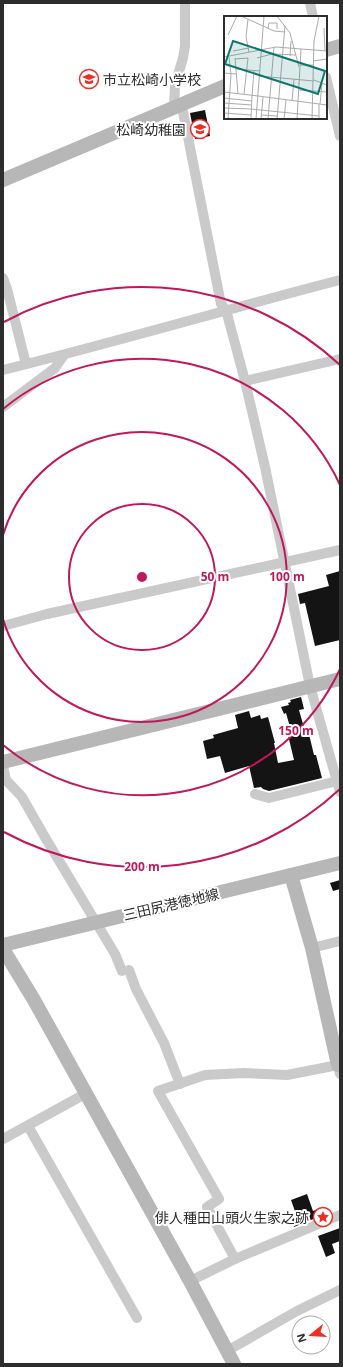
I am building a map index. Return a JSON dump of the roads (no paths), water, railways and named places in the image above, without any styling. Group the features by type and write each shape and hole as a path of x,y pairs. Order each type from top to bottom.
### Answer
{"street":[{"path":"185,3 185,46 175,85 177,106 183,112 220,304 226,310 245,381 310,686 340,792"},
{"path":"310,3 313,16"},
{"path":"327,50 340,46"},
{"path":"327,81 339,123 340,136"},
{"path":"3,180 224,86"},
{"path":"3,278 8,289 26,364"},
{"path":"3,370 64,355 340,280"},
{"path":"3,407 55,368 64,355"},
{"path":"245,381 340,359"},
{"path":"3,626 55,613 340,550"},
{"path":"3,762 340,679"},
{"path":"3,766 6,780 22,797 126,970 164,1043 180,1084"},
{"path":"255,794 269,798 337,781"},
{"name":"三田尻港徳地線","path":"3,945 340,863"},
{"path":"235,1258 207,1207 219,1199 158,1091 205,1075 243,1073 287,1075 339,1068 312,948 291,875"},
{"path":"312,948 340,942"},
{"path":"3,949 34,1000 190,1281 234,1364"},
{"path":"3,1139 85,1094"},
{"path":"28,1126 137,1318"},
{"path":"190,1281 235,1258 340,1215"},
{"path":"227,1351 297,1311 340,1290"}],"place":[{"name":"市立松崎小学校","path":"89,79"},
{"name":"松崎幼稚園","path":"200,129"},
{"name":"俳人種田山頭火生家之跡","path":"323,1217"}]}
